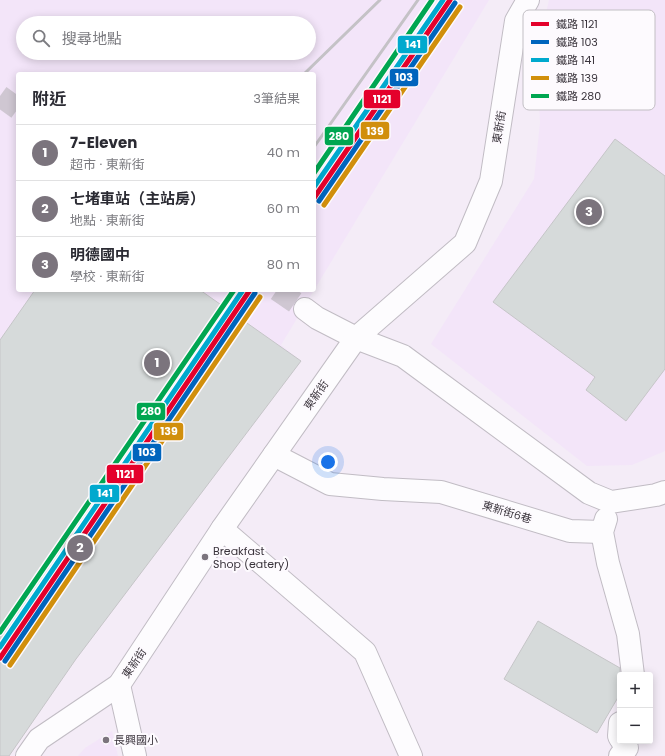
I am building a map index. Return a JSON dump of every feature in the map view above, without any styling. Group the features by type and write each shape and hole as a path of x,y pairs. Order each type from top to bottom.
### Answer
{"street":[{"name":"東新街","path":"27,756 38,739 119,684 222,529 356,338 466,243 490,181 516,22 528,0"},
{"path":"311,313 356,338 403,356 589,494 611,502 656,495 665,492"},
{"name":"東新街6巷","path":"274,454 330,484 441,492 570,531 602,532"},
{"path":"611,502 602,532 608,562 628,634 633,672"},
{"path":"222,529 364,652 411,756"},
{"path":"119,684 135,756"}],"shaded area":[{"path":"0,0 489,0 316,287 316,72 16,72 16,292 313,292 281,345 301,361 76,659 0,756"},
{"path":"549,0 665,0 665,451 632,465 587,466 431,344 534,179 540,123 539,110 655,110 655,10 547,10"},
{"name":"長興國小","path":"112,731 118,756 78,756 85,748"}],"building":[{"path":"615,139 665,176 665,369 626,421 586,390 595,377 493,302"},
{"path":"34,292 203,292 301,361 76,659 9,756 0,756 0,340"},
{"path":"538,621 620,668 620,672 617,672 617,699 597,733 504,679"}],"tunnel":[{"path":"0,96 16,108"},
{"path":"280,292 305,309"}],"railway":[{"path":"306,72 380,0"},
{"path":"316,144 418,0"}],"rail line":[{"name":"280","path":"316,170 432,0"},
{"name":"141","path":"316,184 443,0"},
{"name":"1121","path":"316,195 450,0"},
{"name":"103","path":"319,201 455,3"},
{"name":"139","path":"324,205 460,7"},
{"name":"280","path":"0,632 233,292"},
{"name":"141","path":"0,647 242,292"},
{"name":"1121","path":"0,658 249,292"},
{"name":"103","path":"5,661 255,293"},
{"name":"139","path":"10,665 260,297"}],"place":[{"name":"明德國中","path":"589,212"},
{"name":"7-Eleven","path":"157,363"},
{"name":"七堵車站（主站房）","path":"80,548"},
{"name":"Breakfast Shop (eatery)","path":"205,557"},
{"name":"長興國小","path":"106,740"}]}
